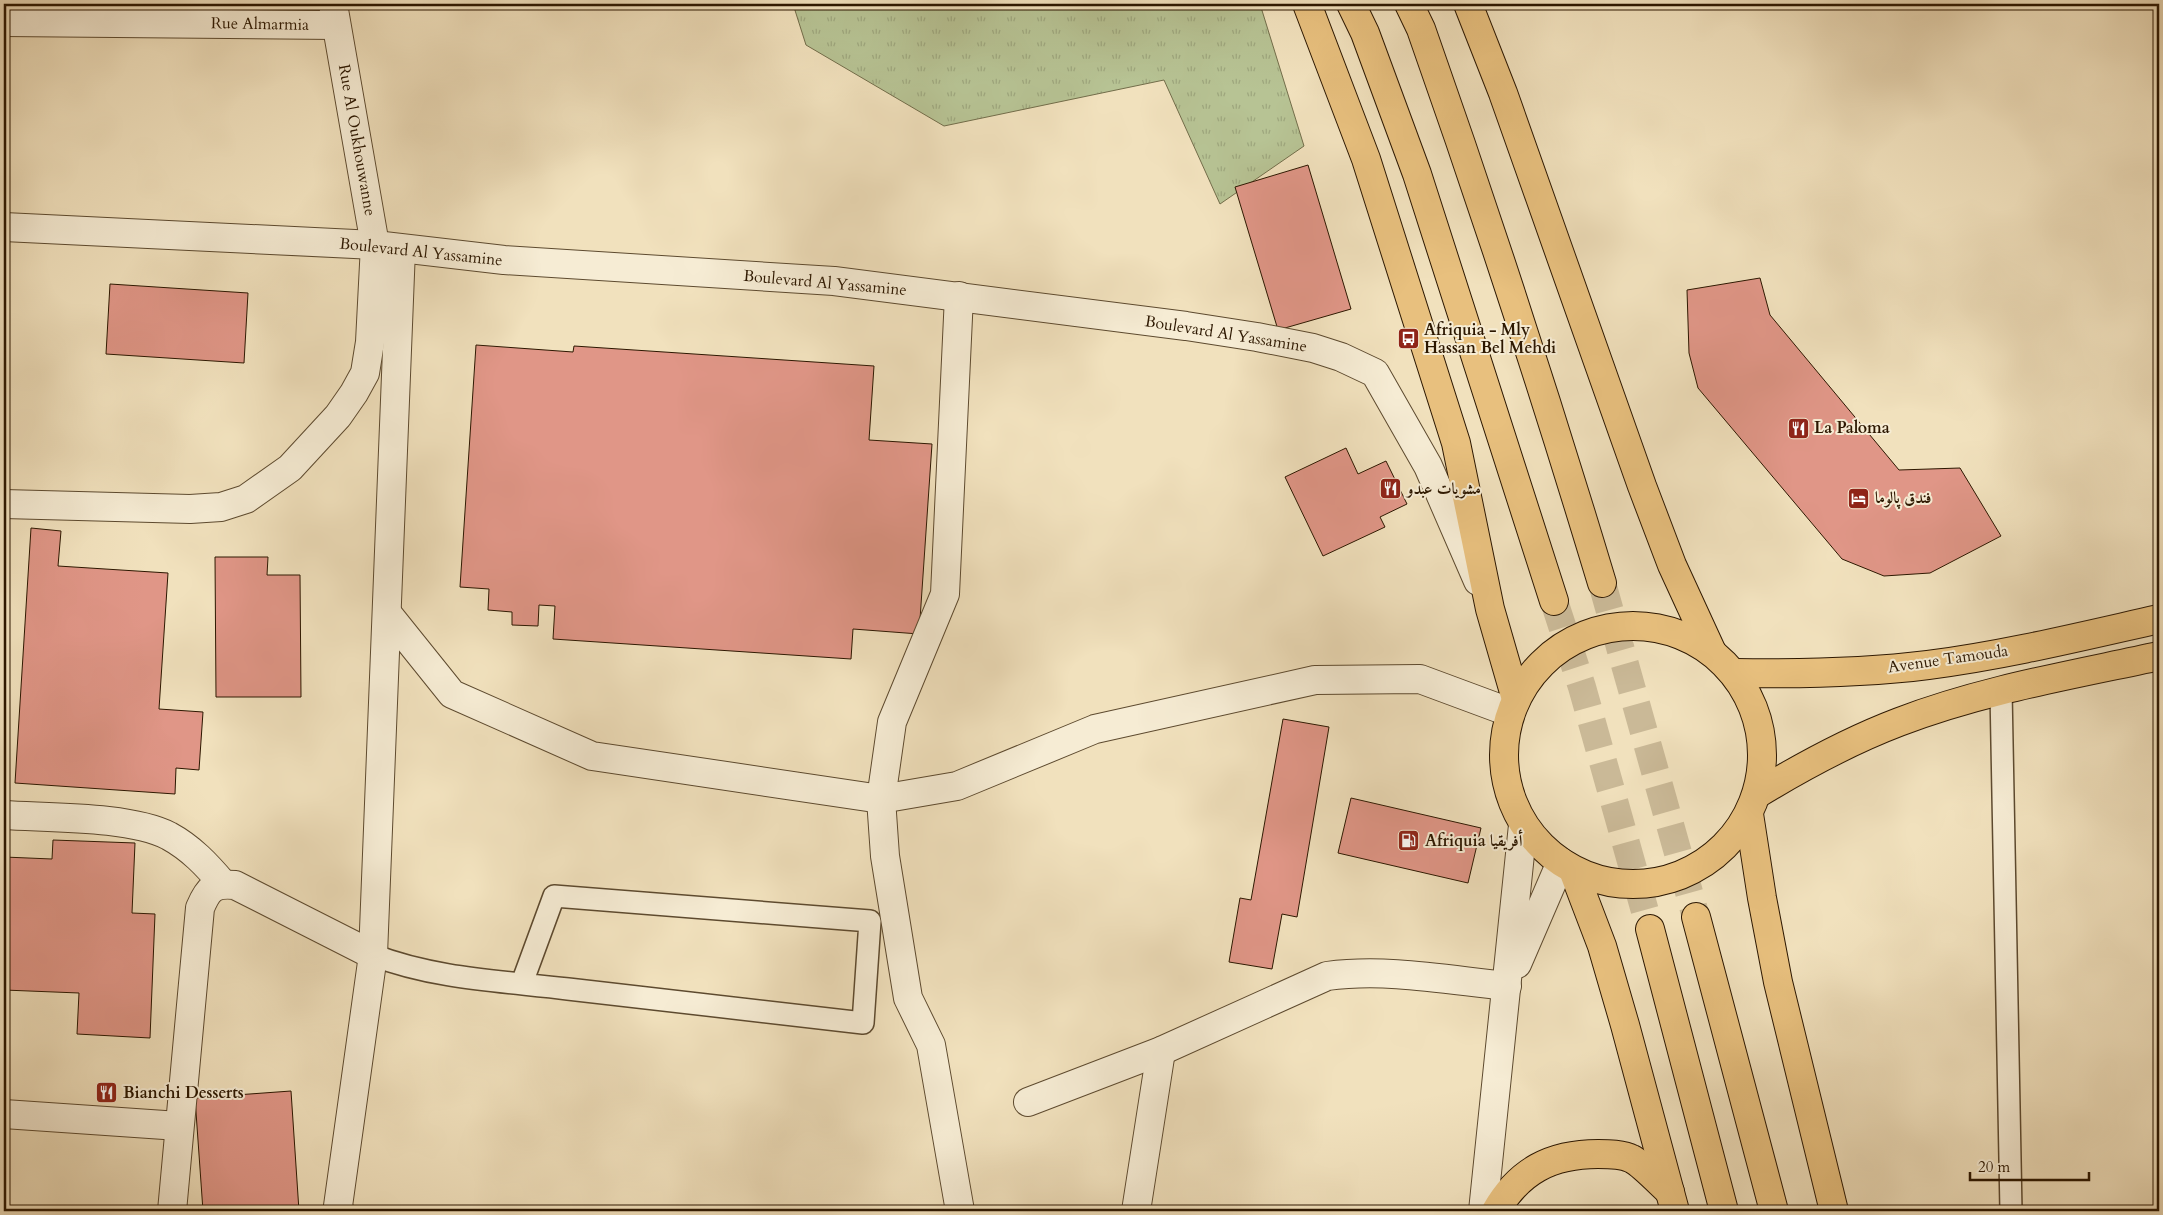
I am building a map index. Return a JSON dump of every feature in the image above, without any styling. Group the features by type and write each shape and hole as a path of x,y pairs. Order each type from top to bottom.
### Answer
{"highway":[{"path":"1307,4 1366,159 1456,443 1512,706"},
{"path":"1351,4 1365,32 1417,174 1554,601"},
{"path":"1408,4 1421,29 1480,197 1551,413 1602,583"},
{"path":"1468,4 1503,93 1642,486 1672,565 1712,652"},
{"name":"Avenue Tamouda","path":"1735,673 1799,674 1928,665 1992,655 2159,619"},
{"path":"1834,1211 1778,982 1762,898 1753,804 1762,746 1754,708 1735,673 1712,652 1676,632 1636,624 1595,630 1558,648 1528,676 1512,706 1503,751 1507,790 1523,825 1545,851 1567,866 1611,884 1652,884 1692,872 1725,847 1753,804 1811,762 1850,742 1949,704 2159,656"},
{"path":"1567,866 1602,946 1672,1202"},
{"path":"1696,917 1774,1211"},
{"path":"1650,929 1724,1211"},
{"path":"1496,1211 1507,1192 1526,1173 1552,1161 1580,1154 1607,1154 1633,1159 1672,1202"}],"street":[{"name":"Rue Almarmia","path":"4,22 148,14 335,14"},
{"name":"Rue Al Oukhouwanne","path":"4,504 190,510 221,507 246,499 266,487 290,468 338,416 364,374 388,247 335,14"},
{"name":"Boulevard Al Yassamine","path":"4,227 388,247 504,260 834,281 959,296 1257,337 1313,348 1341,357 1375,372 1428,466 1490,609"},
{"path":"340,1211 338,1206 374,955 387,613 388,247"},
{"path":"959,296 945,594 892,722 881,800 885,856 908,998 931,1045 960,1211"},
{"path":"387,613 452,694 592,756 881,800 957,786 1095,730 1315,680 1420,679 1512,706"},
{"path":"4,815 103,821 151,828 170,836 195,853 223,884"},
{"path":"1483,1211 1508,986 1523,825"},
{"path":"1508,986 1567,866"},
{"path":"172,1211 200,908 206,892 223,884 235,885 374,955"},
{"path":"1028,1102 1161,1051 1327,976 1379,973 1508,986"},
{"path":"1136,1211 1161,1051"},
{"path":"4,1114 179,1126"}],"lane":[{"path":"2001,691 2011,1211"},
{"path":"374,955 398,965 429,973 522,984 863,1023 870,921 554,896 522,984"}],"green space":[{"path":"793,4 1260,4 1304,146 1220,204 1164,80 944,126 806,45"}],"building":[{"path":"1308,165 1351,309 1278,330 1235,187"},
{"name":"La Paloma","path":"1760,278 1770,315 1899,470 1960,468 2001,536 1930,573 1884,576 1842,559 1698,388 1689,353 1687,290"},
{"path":"110,284 248,293 244,363 106,354"},
{"path":"476,345 573,352 574,346 874,366 869,440 932,444 919,634 853,629 851,659 553,639 555,606 539,605 538,626 512,625 512,612 488,610 489,589 460,587"},
{"path":"1346,448 1358,474 1386,461 1407,504 1380,517 1385,527 1323,556 1285,477"},
{"path":"31,528 61,531 58,566 168,573 159,709 203,712 199,770 176,768 175,794 15,783"},
{"path":"215,557 268,557 267,575 300,575 301,697 216,697"},
{"path":"1283,719 1329,727 1297,917 1282,914 1272,969 1229,962 1240,898 1251,900"},
{"name":"Afriquia أفريقيا","path":"1351,798 1481,828 1468,883 1338,853"},
{"path":"53,840 135,843 132,913 155,914 150,1038 77,1034 79,993 4,990 4,857 52,859"},
{"path":"291,1091 299,1211 203,1211 195,1098"}],"tunnel":[{"path":"1602,583 1696,917"},
{"path":"1554,601 1582,687 1650,929"}],"place":[{"name":"Afriquia - Mly Hassan Bel Mehdi","path":"1408,339"},
{"name":"La Paloma","path":"1798,428"},
{"name":"مشويات عبدو","path":"1391,489"},
{"name":"فندق پالوما","path":"1859,498"},
{"name":"Afriquia أفريقيا","path":"1409,841"},
{"name":"Bianchi Desserts","path":"107,1093"}]}
